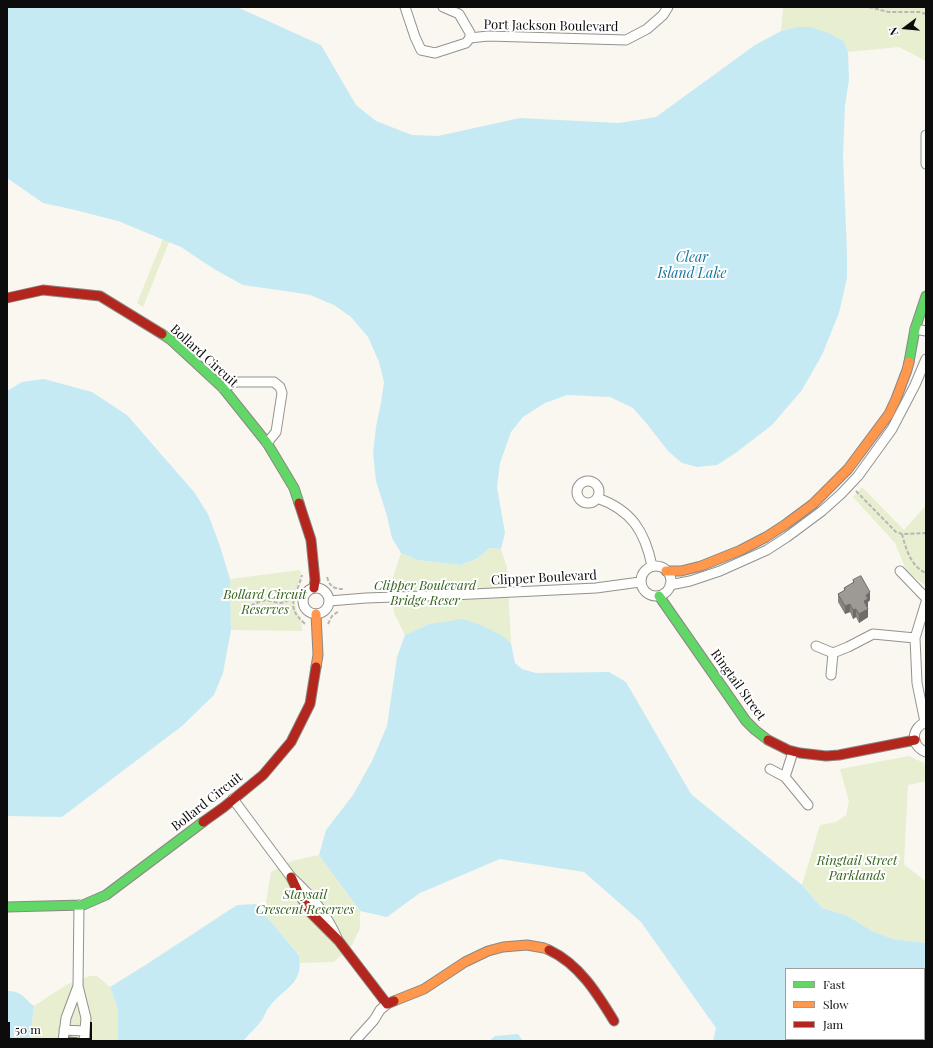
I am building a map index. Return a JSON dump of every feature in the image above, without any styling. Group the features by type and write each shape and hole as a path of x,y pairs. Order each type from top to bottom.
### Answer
{"street":[{"name":"Port Jackson Boulevard","path":"405,7 420,50 435,53 466,43 470,38 470,33 459,14 443,7"},
{"name":"Port Jackson Boulevard","path":"470,38 488,36 626,40 647,29 663,15 668,7"},
{"path":"926,136 926,164"},
{"name":"Bollard Circuit","path":"7,298 43,290 100,296 171,340 223,388 267,443 294,488 311,540 315,580 314,588"},
{"path":"666,571 681,571 701,566 741,550 766,537 786,524 813,504 832,486 848,469 875,434 891,409 902,387 908,370 915,329 926,296"},
{"path":"915,329 926,331"},
{"path":"670,585 690,581 720,571 767,550 822,511 858,476 892,429 915,385 926,359"},
{"path":"223,388 236,382 274,382 280,387 282,393 276,432 267,443"},
{"path":"597,498 620,508 631,519 641,532 649,551 652,566"},
{"path":"652,566 662,568 669,574 670,585 668,590 659,596 651,596 646,594 640,582 644,571 652,566"},
{"path":"900,571 926,598"},
{"name":"Clipper Boulevard","path":"328,601 596,588 640,582"},
{"path":"314,588 322,590 328,597 326,608 316,614 309,612 303,602 303,598 307,591 314,588"},
{"name":"Ringtail Street","path":"659,596 746,721 762,737 781,748 805,755 839,755 914,740"},
{"path":"926,602 915,638 917,683 926,722 918,727 914,736 916,745 926,752"},
{"name":"Bollard Circuit","path":"7,907 83,905 106,895 233,799 262,775 291,742 310,704 318,655 316,614"},
{"path":"816,646 833,653 873,634 915,638"},
{"path":"831,675 833,653"},
{"path":"785,777 793,752"},
{"path":"770,769 785,777 808,805"},
{"path":"233,799 291,877 311,913 338,940 387,1004"},
{"path":"78,905 78,986 86,1018 84,1041"},
{"path":"355,1041 374,1020 380,1010 387,1004 429,986 463,963 480,954 497,948 515,945 542,948 560,955 575,967 598,995 614,1021"},
{"path":"63,1041 66,1018 78,986"},
{"path":"64,1030 85,1031"}],"path":[{"path":"869,7 888,12 919,12 926,14"},
{"path":"919,7 919,12"},
{"path":"850,485 896,532 902,534 926,533"},
{"path":"902,534 912,560 918,568 926,574"}],"green space":[{"path":"783,7 926,7 926,61 899,47 848,52 844,41 831,34 797,27 781,31"},
{"path":"163,239 169,242 143,307 137,303"},
{"path":"862,487 904,530 926,505 926,586 907,572 895,543 853,497"},
{"name":"Clipper Boulevard Bridge Reser","path":"490,548 501,549 507,568 511,643 483,626 429,624 405,635 394,613 392,580 401,553 417,560 461,565 478,558"},
{"name":"Bollard Circuit Reserves","path":"300,570 301,577 293,597 297,612 301,617 302,631 231,630 230,579"},
{"name":"Ringtail Street Parklands","path":"909,756 924,763 926,771 926,781 908,785 904,864 926,882 926,943 893,939 872,931 848,916 822,908 802,885 820,825 836,822 846,815 849,801 840,769"},
{"name":"Staysail Crescent Reserves","path":"319,855 360,911 360,928 352,945 334,962 300,963 299,954 264,914 271,872 292,861"},
{"path":"90,976 97,976 110,987 118,1009 118,1041 29,1041 34,1006 66,985"}],"water":[{"name":"Clear Island Lake","path":"7,7 237,7 321,45 356,105 376,121 412,135 438,136 520,118 619,123 656,117 755,45 781,31 797,27 811,27 831,34 844,41 848,52 849,80 845,105 843,156 847,278 839,313 822,355 802,390 772,425 737,452 717,465 697,467 682,463 668,451 633,408 610,397 567,395 545,403 523,417 511,432 500,463 497,487 505,533 501,549 490,548 478,558 461,565 417,560 401,553 392,538 376,481 373,453 384,382 379,362 368,337 351,317 334,305 310,295 243,285 214,269 181,247 118,221 43,203 7,178"},
{"path":"44,379 92,392 127,415 194,492 208,514 230,579 231,630 223,673 214,695 182,726 62,817 7,816 7,391 22,382"},
{"path":"463,619 483,626 503,636 511,643 515,663 522,669 536,673 609,672 626,682 691,794 802,885 822,908 848,916 872,931 893,939 926,943 926,1041 713,1041 716,1028 641,922 584,872 500,859 420,893 387,917 360,911 319,855 326,830 353,795 372,761 387,726 397,657 405,635 429,624"},
{"path":"256,904 299,955 300,965 299,973 296,979 269,1008 260,1023 243,1041 118,1041 118,1009 110,987 237,905"},
{"path":"7,991 20,994 34,1006 29,1041 7,1041"},
{"path":"518,1034 523,1041 489,1041 495,1036"}],"building":[{"path":"861,576 870,592 866,595 868,599 864,601 868,609 859,614 856,609 853,610 850,604 845,606 838,594 854,582 853,580"},
{"path":"69,1037 78,1038 78,1041 69,1041"}],"traffic: fast":[{"path":"909,362 915,329 926,296"},
{"path":"162,334 171,340 223,388 267,443 294,488 299,503"},
{"path":"659,596 746,721 768,740"},
{"path":"7,907 83,905 106,895 203,822"}],"traffic: slow":[{"path":"666,571 681,571 701,566 741,550 766,537 813,504 848,469 889,414 909,362"},
{"path":"316,614 318,655 316,667"},
{"path":"394,1001 424,989 465,962 488,951 503,947 527,945 549,950"}],"traffic: jam":[{"path":"7,298 43,290 100,296 162,334"},
{"path":"299,503 311,540 315,580 314,588"},
{"path":"203,822 263,775 291,742 310,704 316,667"},
{"path":"768,740 788,750 826,756 839,755 915,740"},
{"path":"291,877 311,913 338,940 387,1004 394,1001"},
{"path":"549,950 560,956 578,971 594,990 614,1021"}]}
